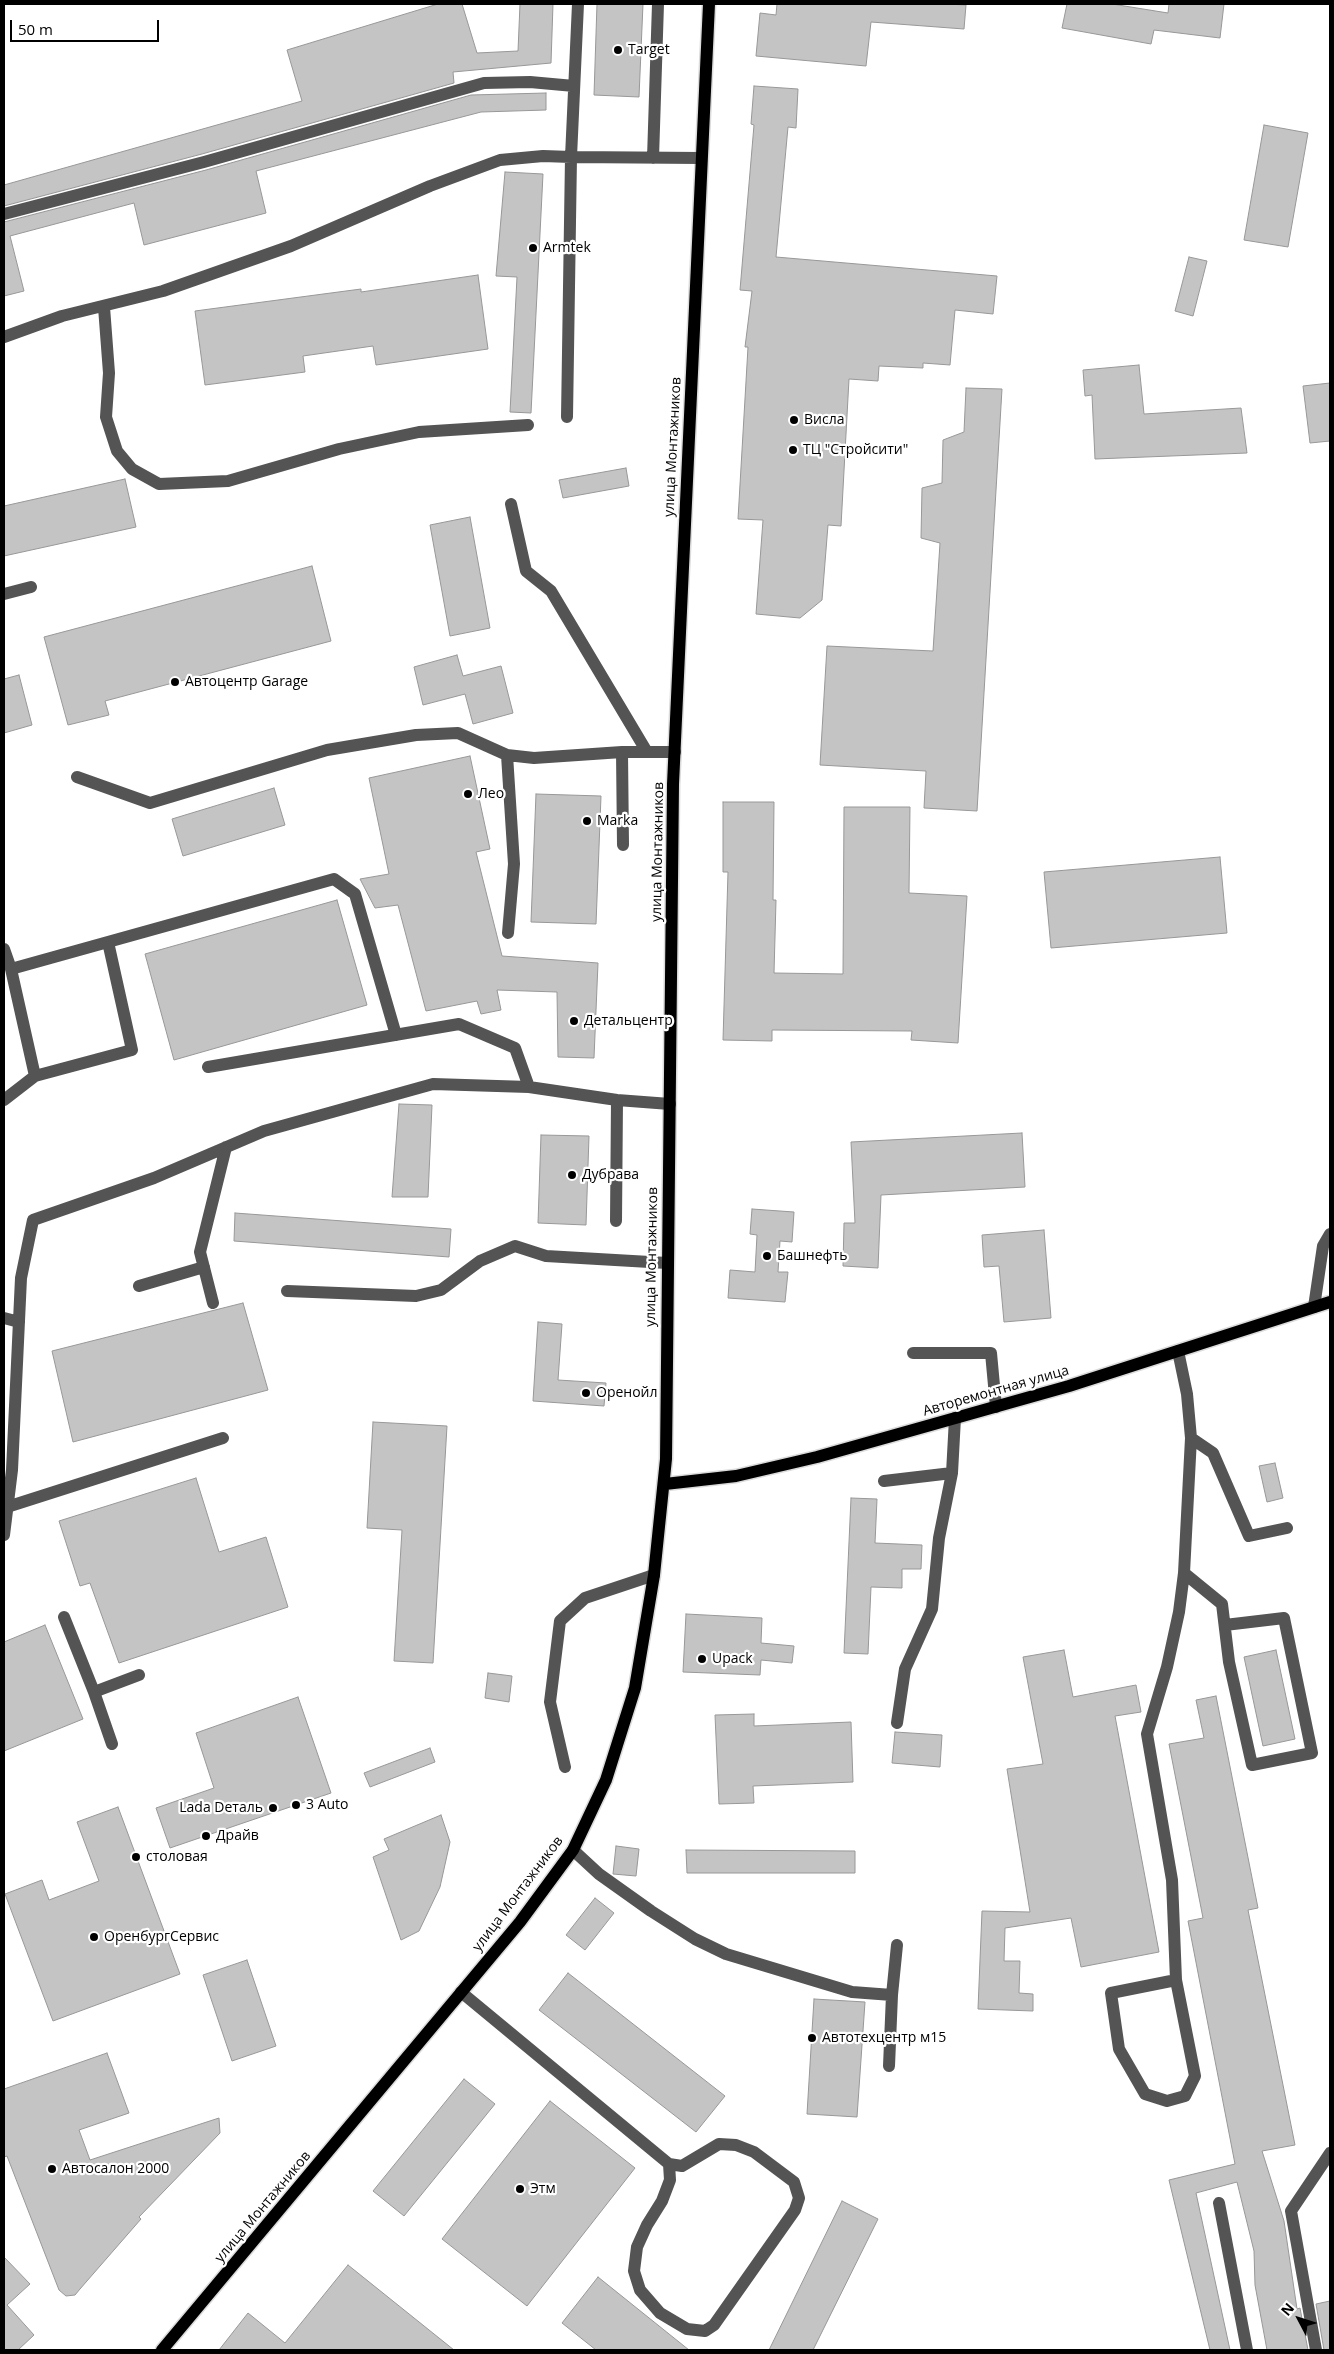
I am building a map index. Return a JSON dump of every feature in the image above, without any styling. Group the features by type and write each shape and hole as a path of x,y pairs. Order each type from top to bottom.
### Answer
{"main road":[{"name":"улица Монтажников","path":"162,2350 520,1922 573,1850 606,1780 634,1688 654,1575 665,1484 675,752 709,4"},
{"name":"Авторемонтная улица","path":"665,1484 736,1476 996,1407 1330,1302"}],"lane":[{"path":"567,417 571,157 578,4"},
{"path":"653,158 658,4"},
{"path":"4,214 204,162 484,83 530,82 574,86"},
{"path":"4,337 62,316 104,307 163,290 291,246 430,186 500,160 543,156 701,158"},
{"path":"104,307 109,372 106,417 116,451 132,470 159,484 228,481 339,449 419,432 528,425"},
{"path":"510,504 526,571 551,591 648,752"},
{"path":"4,594 31,587"},
{"path":"78,777 150,803 327,750 416,734 458,733 507,755 534,758 622,752 675,752"},
{"path":"622,752 623,845"},
{"path":"507,755 514,864 508,933"},
{"path":"11,969 334,879 354,894 396,1035"},
{"path":"4,1100 35,1076 132,1050 108,942"},
{"path":"4,949 11,969 35,1076"},
{"path":"208,1067 459,1024 515,1048 529,1087"},
{"path":"4,1535 12,1470 21,1278 33,1220 154,1178 264,1131 432,1084 529,1087 617,1100 670,1104"},
{"path":"616,1221 617,1100"},
{"path":"213,1303 200,1252 226,1147"},
{"path":"1314,1307 1323,1246 1330,1234"},
{"path":"287,1291 416,1296 441,1290 480,1261 515,1246 546,1256 667,1263"},
{"path":"139,1286 204,1267"},
{"path":"4,1318 19,1322"},
{"path":"1176,1980 1111,1993 1119,2049 1145,2094 1167,2101 1185,2096 1195,2076 1176,1980 1172,1880 1147,1734 1167,1667 1179,1612 1184,1573 1191,1438 1187,1394 1178,1351"},
{"path":"913,1353 991,1354 996,1407"},
{"path":"897,1723 905,1669 932,1609 939,1538 952,1473 955,1418"},
{"path":"7,1507 223,1438"},
{"path":"1191,1438 1213,1453 1249,1536 1287,1528"},
{"path":"884,1481 952,1473"},
{"path":"1184,1573 1222,1604 1229,1662 1252,1765 1312,1754 1284,1618 1225,1624"},
{"path":"565,1767 550,1702 560,1621 585,1598 654,1575"},
{"path":"64,1616 112,1744"},
{"path":"94,1692 139,1675"},
{"path":"573,1850 599,1874 651,1911 695,1939 726,1954 852,1992 892,1995"},
{"path":"889,2066 892,1995 897,1945"},
{"path":"461,1992 669,2164 682,2166 719,2144 736,2145 754,2152 794,2182 799,2198 795,2210 714,2325 704,2331 687,2329 660,2313 640,2290 634,2271 637,2247 647,2225 662,2201 670,2180 669,2164"},
{"path":"1316,2350 1291,2211 1330,2153"},
{"path":"1219,2203 1247,2350"}],"building":[{"path":"438,4 462,4 477,53 518,51 520,4 553,4 551,63 453,72 454,83 202,154 4,206 4,185 302,101 287,50"},
{"name":"Target","path":"597,4 643,4 639,97 594,95"},
{"path":"777,4 966,5 964,29 871,22 866,66 756,56 760,13 776,15"},
{"path":"1067,4 1112,4 1168,13 1169,4 1224,4 1220,38 1154,30 1151,44 1062,28"},
{"path":"754,86 798,89 796,128 788,127 776,257 997,276 993,314 955,310 950,365 923,363 923,368 879,366 878,381 849,379 841,526 828,525 822,600 800,618 756,614 763,520 738,519 748,347 745,347 752,291 740,290 754,125 751,124"},
{"path":"546,93 546,110 481,112 256,171 266,213 144,245 134,203 10,236 24,291 4,296 4,222 206,170 471,95"},
{"path":"1264,125 1308,133 1288,247 1244,240"},
{"path":"505,172 543,174 531,413 510,412 517,277 496,276"},
{"path":"1189,257 1207,261 1193,316 1175,311"},
{"path":"478,275 488,349 376,365 373,346 303,356 305,372 205,385 195,311 361,289 361,292"},
{"path":"1139,365 1144,414 1241,408 1247,453 1095,459 1092,395 1085,396 1083,370"},
{"path":"1330,383 1330,441 1310,443 1303,386"},
{"path":"966,388 1002,389 977,811 924,808 926,771 820,765 827,646 933,651 940,543 921,538 922,488 942,483 943,440 964,432"},
{"path":"626,468 629,486 563,498 559,480"},
{"path":"125,479 136,527 4,556 4,506"},
{"path":"470,517 490,628 450,636 430,525"},
{"path":"312,566 331,641 105,701 109,715 68,725 44,637"},
{"path":"457,655 463,676 501,666 513,713 473,724 465,694 423,705 414,667"},
{"path":"19,675 32,725 4,733 4,679"},
{"path":"470,756 490,849 476,852 502,956 598,963 594,1058 558,1057 557,992 497,990 501,1010 481,1014 477,1001 426,1011 398,905 375,908 360,879 389,874 369,778"},
{"path":"274,788 285,825 183,856 172,819"},
{"path":"536,794 601,796 596,924 531,922"},
{"path":"723,802 774,802 773,900 776,900 774,973 843,974 844,807 910,807 909,893 967,896 958,1043 911,1040 912,1031 772,1030 772,1041 723,1040 728,872 723,872"},
{"path":"1220,857 1227,933 1051,948 1044,872"},
{"path":"337,900 367,1005 174,1060 145,954"},
{"path":"399,1104 432,1105 428,1197 392,1197"},
{"path":"1022,1133 1025,1187 881,1195 878,1268 843,1266 844,1223 855,1223 851,1142"},
{"path":"541,1135 589,1136 586,1225 538,1223"},
{"name":"Башнефть","path":"752,1209 794,1212 792,1242 780,1241 778,1272 788,1272 785,1302 728,1298 730,1270 755,1272 757,1235 750,1234"},
{"path":"235,1213 451,1229 449,1257 234,1241"},
{"path":"1044,1230 1051,1318 1004,1322 999,1266 984,1267 982,1235"},
{"path":"243,1303 268,1390 73,1442 52,1351"},
{"path":"538,1322 562,1324 558,1380 606,1383 604,1406 533,1401"},
{"path":"373,1422 447,1426 433,1663 394,1661 402,1530 367,1528"},
{"path":"1275,1463 1283,1498 1267,1502 1259,1466"},
{"path":"196,1478 219,1552 266,1537 288,1607 119,1663 90,1583 80,1586 59,1521"},
{"path":"851,1498 877,1499 875,1543 922,1545 921,1569 902,1569 902,1588 871,1587 868,1654 844,1653"},
{"path":"686,1614 762,1618 761,1643 794,1646 792,1663 761,1660 760,1675 683,1672"},
{"path":"45,1625 83,1719 4,1751 4,1642"},
{"path":"1064,1650 1073,1697 1136,1685 1141,1712 1115,1716 1159,1952 1081,1967 1071,1918 1005,1928 1004,1961 1020,1961 1019,1993 1033,1994 1033,2011 978,2009 982,1911 1030,1912 1007,1769 1043,1764 1023,1657"},
{"path":"1276,1650 1295,1739 1263,1746 1244,1657"},
{"path":"488,1673 512,1676 509,1702 485,1698"},
{"path":"1216,1696 1258,1908 1248,1910 1295,2145 1262,2151 1284,2221 1297,2309 1300,2308 1308,2350 1267,2350 1255,2285 1254,2251 1237,2182 1196,2193 1230,2350 1210,2350 1169,2180 1235,2164 1188,1921 1203,1918 1169,1744 1204,1738 1196,1700"},
{"path":"298,1697 331,1793 170,1848 156,1808 214,1788 196,1733"},
{"path":"754,1714 754,1726 851,1722 853,1782 753,1786 754,1803 719,1804 715,1715"},
{"path":"895,1732 942,1735 940,1767 892,1763"},
{"path":"430,1748 435,1762 370,1787 364,1773"},
{"name":"ОренбургСервис","path":"118,1807 180,1974 53,2021 5,1894 42,1880 49,1900 99,1881 77,1822"},
{"path":"441,1815 450,1842 440,1887 419,1931 401,1940 373,1857 389,1850 384,1839"},
{"path":"616,1846 639,1849 636,1876 613,1874"},
{"path":"686,1850 855,1851 855,1873 687,1873"},
{"path":"595,1898 614,1913 585,1950 566,1935"},
{"path":"247,1960 276,2046 232,2061 203,1975"},
{"path":"568,1973 725,2096 696,2132 539,2010"},
{"path":"814,1999 865,2002 857,2117 807,2114"},
{"name":"Автосалон 2000","path":"107,2053 129,2113 79,2130 90,2160 219,2118 220,2133 139,2217 141,2219 75,2295 66,2296 59,2290 7,2156 4,2157 4,2089"},
{"path":"464,2079 495,2104 404,2216 373,2191"},
{"path":"550,2101 635,2168 527,2306 442,2239"},
{"path":"842,2201 878,2219 813,2350 769,2350"},
{"path":"4,2257 30,2284 7,2305 34,2335 18,2350 4,2350"},
{"path":"348,2265 454,2350 219,2350 248,2313 285,2343"},
{"path":"598,2277 689,2350 596,2350 562,2323"},
{"path":"1330,2301 1330,2350 1324,2350 1316,2304"}],"place":[{"name":"Target","path":"618,50"},
{"name":"Armtek","path":"533,248"},
{"name":"Висла","path":"794,420"},
{"name":"ТЦ \"Стройсити\"","path":"793,450"},
{"name":"Автоцентр Garage","path":"175,682"},
{"name":"Лео","path":"468,794"},
{"name":"Marka","path":"587,821"},
{"name":"Детальцентр","path":"574,1021"},
{"name":"Дубрава","path":"572,1175"},
{"name":"Башнефть","path":"767,1256"},
{"name":"Оренойл","path":"586,1393"},
{"name":"Upack","path":"702,1659"},
{"name":"3 Auto","path":"296,1805"},
{"name":"Lada Dеталь","path":"273,1808"},
{"name":"Драйв","path":"206,1836"},
{"name":"столовая","path":"136,1857"},
{"name":"ОренбургСервис","path":"94,1937"},
{"name":"Автотехцентр м15","path":"812,2038"},
{"name":"Автосалон 2000","path":"52,2169"},
{"name":"Этм","path":"520,2189"}]}
